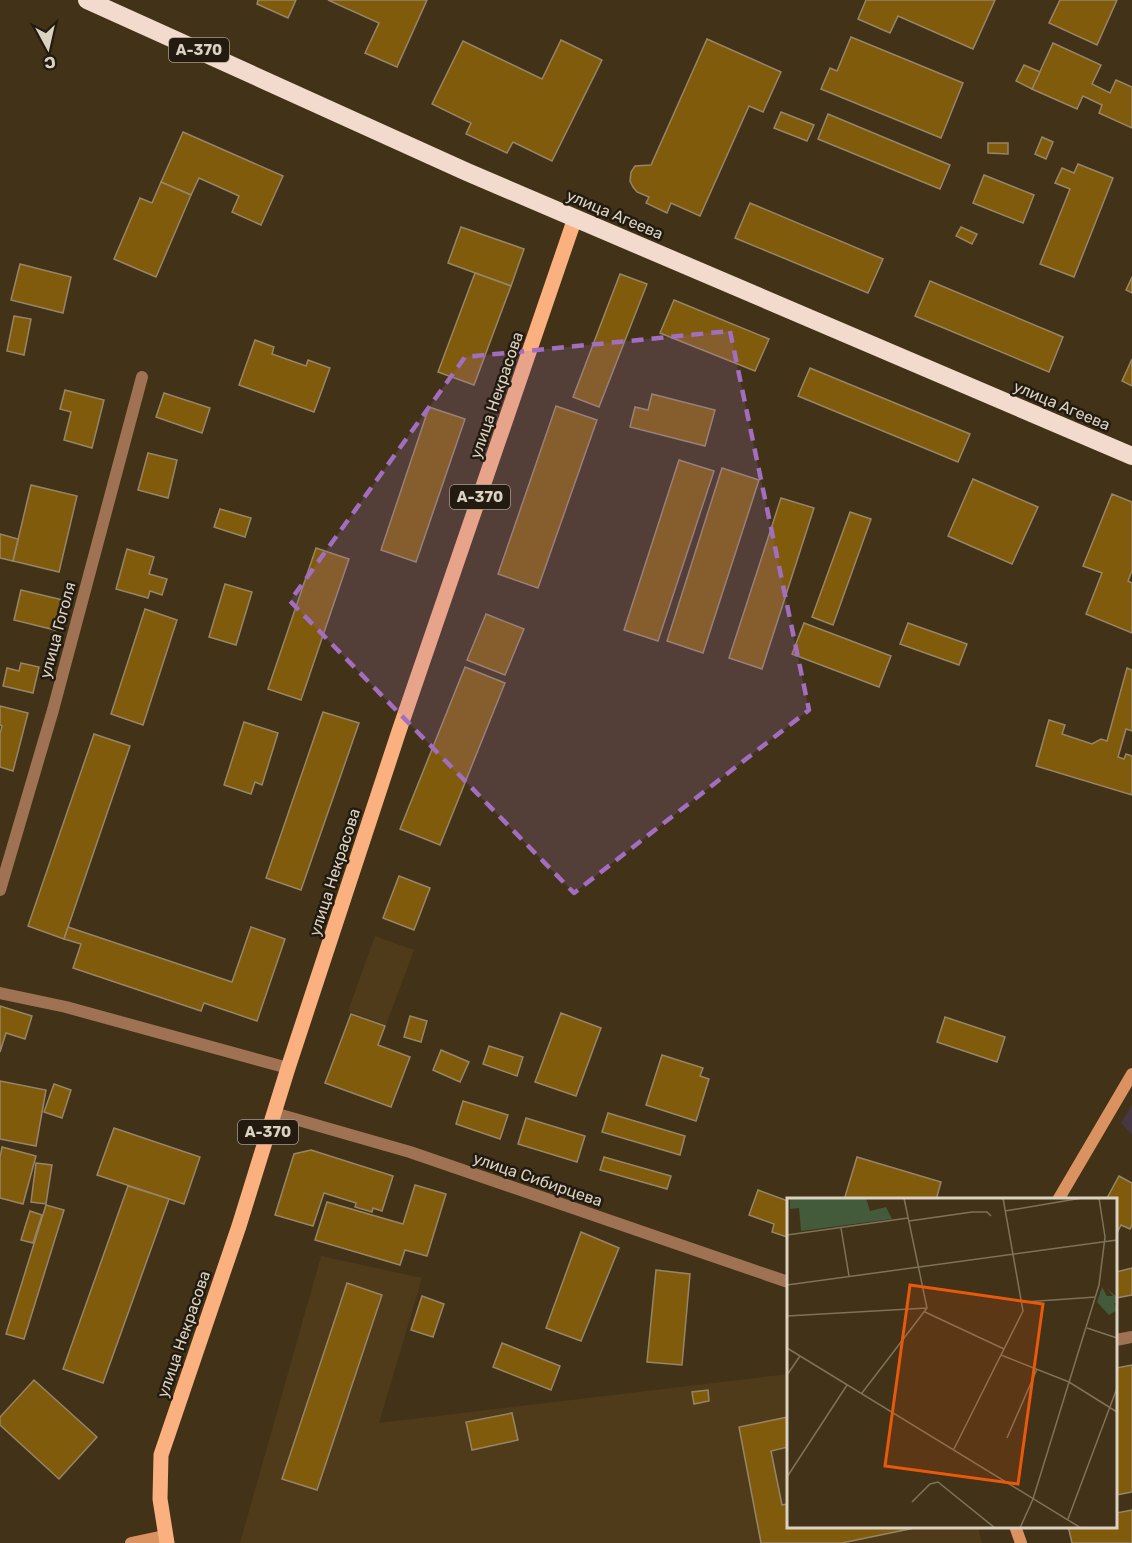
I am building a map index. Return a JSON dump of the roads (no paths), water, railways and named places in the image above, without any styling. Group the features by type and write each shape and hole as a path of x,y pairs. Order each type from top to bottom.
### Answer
{"highway":[{"name":"улица Агеева","path":"87,0 467,172 1132,456"}],"main road":[{"name":"улица Некрасова","path":"165,1539 160,1499 161,1455 239,1226 288,1068 399,731 575,218"},
{"path":"1059,1198 1132,1074"},
{"path":"1015,1528 1021,1543"},
{"path":"131,1543 165,1539"}],"street":[{"name":"улица Гоголя","path":"0,890 53,710 142,376"},
{"path":"0,993 66,1007 288,1068"},
{"name":"улица Сибирцева","path":"274,1113 410,1152 787,1281"},
{"path":"1117,1340 1132,1336"}]}
